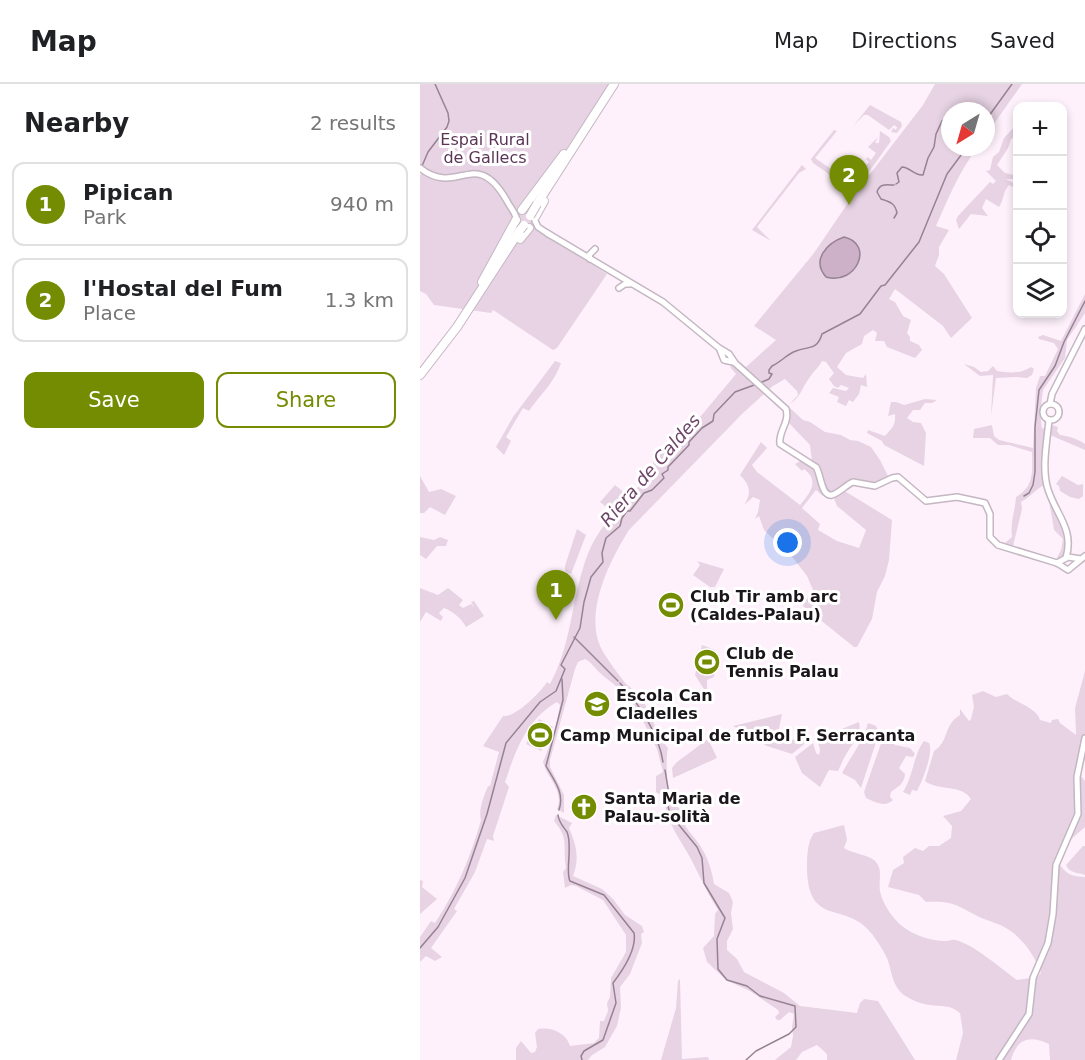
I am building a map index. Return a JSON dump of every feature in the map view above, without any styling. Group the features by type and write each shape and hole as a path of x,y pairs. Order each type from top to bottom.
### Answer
{"highway":[{"path":"526,221 614,84"},
{"path":"420,375 473,303 579,138"},
{"path":"526,221 559,160 579,138"}],"main road":[{"path":"420,168 441,179 475,173 486,176 498,186 511,207 526,221 589,257 618,278"},
{"path":"589,257 618,278 674,310 765,389 786,410 787,420 779,437 780,444 816,467 820,472 827,495 832,495 853,482 875,486 896,477 902,479 924,501 957,497 980,501 988,507 990,535 993,542 1057,563 1069,570 1067,529 1047,485 1045,465 1048,420"},
{"path":"1050,404 1058,408 1059,414 1054,420 1048,420 1043,411 1050,404 1085,329"},
{"path":"1057,563 1083,558"},
{"path":"1064,567 1069,560"},
{"path":"999,1060 1029,1014 1033,978 1048,943 1053,914 1056,865 1078,814 1078,772 1085,738"}],"green space":[{"name":"Espai Rural de Gallecs","path":"420,84 612,84 523,208 539,230 607,274 557,348 553,350 493,310 491,313 434,305 426,294 420,291 420,175 422,173 420,171"},
{"path":"935,84 1022,84 995,122 995,102 941,102 941,156 971,156 936,226 949,230 939,247 935,266 944,274 972,318 951,338 943,326 895,289 889,299 895,302 903,316 911,320 907,333 910,341 919,345 922,350 915,358 887,347 884,341 875,341 877,333 873,330 864,336 862,344 846,353 837,367 846,375 863,378 866,374 867,387 861,385 859,394 853,402 849,400 846,406 837,402 839,397 829,393 833,388 846,391 849,388 841,385 838,388 834,386 829,379 834,373 826,362 822,361 799,395 790,404 798,395 797,391 785,379 773,386 743,413 629,530 608,570 598,601 596,617 596,632 602,650 626,684 644,703 668,748 669,803 683,810 680,814 682,819 706,856 714,884 729,893 733,902 731,913 733,929 727,941 727,950 737,959 744,972 784,993 800,1006 857,1013 864,999 878,1001 915,1060 827,1060 827,1054 817,1045 802,1052 796,1060 775,1060 791,1047 794,1014 789,1012 777,1020 775,1017 779,1013 778,1010 750,991 726,980 707,962 703,948 714,936 715,914 718,910 675,832 667,814 665,797 656,792 656,776 663,772 657,749 642,719 639,720 621,692 585,659 578,662 575,669 550,760 550,767 564,795 564,813 557,809 559,797 543,762 555,732 560,705 557,702 537,718 518,747 505,782 509,787 493,836 494,841 487,839 475,872 454,909 457,911 431,948 442,957 435,961 426,956 420,962 420,937 431,921 435,923 450,898 467,861 481,820 482,803 488,786 490,786 499,752 483,746 503,716 508,716 521,709 547,682 550,684 563,652 583,568 595,539 610,518 654,468 652,454 658,453 666,443 671,447 695,423 736,374 730,367 736,360 746,367 776,340 754,326 814,253 850,200 923,105"},
{"path":"870,105 901,122 902,126 897,133 891,132 893,128 896,130 897,127 894,125 889,130 868,115 864,115 854,125"},
{"path":"1013,128 1013,138 997,165 1005,173 1013,175 1013,179 1006,179 1013,183 1013,187 1009,185 999,207 986,199 982,208 988,216 971,214 959,229 956,220 958,216 990,182 993,184 996,181 986,171 990,170 993,157 999,152 1004,138"},
{"path":"834,130 837,131 815,158 831,169 829,172 836,179 813,163 811,159"},
{"path":"880,131 891,141 858,182 843,186 857,178 863,170 861,166 864,168 869,162 866,159 868,157 871,160 876,153 868,147 878,137 875,143 879,143"},
{"path":"802,165 806,169 799,173 757,227 771,241 752,230"},
{"path":"1085,294 1085,313 1067,340 1065,358 1043,390 1040,414 1042,428 1045,429 1044,485 1021,502 1022,509 1013,546 997,542 995,540 1005,543 1012,537 1016,497 1027,488 1031,478 1032,452 1009,445 998,445 990,438 973,438 974,429 992,425 994,436 999,440 1033,448 1036,388 1040,376 1045,376 1058,349 1054,343 1038,337 1043,335 1061,341"},
{"path":"555,361 561,363 547,388 529,411 523,408 506,437 511,441 504,455 496,447 513,417"},
{"path":"964,364 981,372 988,371 993,366 997,371 1006,372 1019,372 1031,367 1034,369 1032,375 1027,378 996,378 991,416 993,375 980,376"},
{"path":"925,399 937,400 925,403 920,410 913,410 907,418 921,423 926,433 924,466 884,445 882,441 867,433 868,430 885,436 892,428 895,414 888,416 891,402 904,405"},
{"path":"790,408 803,420 825,432 841,435 871,447 888,476 873,484 851,481 831,493 828,492 821,470 812,461 810,445 789,423 788,410"},
{"path":"1052,425 1058,427 1057,431 1060,435 1085,444 1085,450 1050,435"},
{"path":"761,442 767,448 752,465 757,472 800,505 810,492 812,478 804,469 802,471 795,464 802,460 815,468 823,496 816,490 802,508 820,524 818,530 837,541 859,548 866,530 837,506 833,496 843,490 892,520 889,560 885,576 877,592 872,619 857,647 854,647 803,606 804,601 814,592 807,576 793,558 764,530 759,516 755,519 760,500 753,497 744,505 749,489 740,475"},
{"path":"420,476 429,492 441,489 456,496 445,515 430,507 424,513 420,513"},
{"path":"1062,476 1078,485 1083,484 1083,496 1079,499 1060,491 1056,484"},
{"path":"615,485 625,493 610,510 600,502"},
{"path":"1049,500 1063,532 1065,553 1059,559 1057,558 1063,539 1054,530"},
{"path":"577,529 586,535 571,574 565,571 565,566"},
{"path":"420,537 434,540 440,537 448,540 446,546 437,546 426,559 420,555"},
{"path":"697,561 724,569 715,587 710,587 693,575 700,565"},
{"path":"420,588 438,595 448,588 463,600 459,605 463,608 471,604 474,607 471,602 474,601 484,616 466,627 457,616 444,608 439,613 443,617 441,621 426,612 420,622"},
{"name":"Club de Tennis Palau","path":"702,645 715,650 714,677 707,680 707,694 695,675"},
{"path":"1085,671 1085,756 1081,776 1085,781 1085,827 1069,841 1059,863 1070,874 1085,877 1085,1060 1050,1060 1049,1044 1030,1039 1017,1047 1011,1060 956,1060 963,1033 960,1013 949,1007 920,1003 904,995 897,987 887,958 872,934 862,924 829,911 813,898 808,885 807,864 810,840 814,833 844,825 847,840 844,848 871,858 877,863 883,901 902,926 928,939 962,942 1017,980 1037,977 1041,973 1032,954 1017,936 1006,928 957,906 945,902 926,902 919,895 888,887 893,870 904,863 903,857 915,848 923,851 929,846 939,846 951,838 952,826 943,816 961,811 971,799 962,791 936,786 925,781 934,751 941,745 952,722 960,715 960,709 969,721 971,719 974,707 972,695 983,691 996,697 1007,694 1035,712 1040,720 1051,723 1052,720 1058,719 1076,735 1075,708"},
{"path":"782,714 777,738 808,741 792,754 767,746 733,726"},
{"name":"Camp Municipal de futbol F. Serracanta","path":"539,719 553,727 541,751 526,744"},
{"path":"859,722 858,736 838,771 829,770 820,787 802,773 795,757 813,743 819,755 817,739"},
{"path":"868,723 876,726 879,733 861,788 855,780 842,773 860,743"},
{"path":"884,735 895,745 910,748 915,754 913,757 906,756 899,768 905,774 903,781 891,792 890,797 893,800 887,804 866,798 864,792"},
{"path":"708,739 717,758 673,778 672,768 677,762"},
{"path":"924,741 929,743 929,760 917,791 912,790 910,795 903,792"},
{"path":"556,815 572,823 569,828 577,857 573,876 602,889 625,915 642,926 644,932 641,934 642,943 630,974 620,987 621,1008 617,1026 605,1047 588,1060 516,1060 516,1048 521,1041 531,1053 535,1052 537,1047 535,1033 538,1029 548,1029 562,1034 570,1046 594,1043 599,1038 600,1021 604,1021 608,1011 611,978 626,952 626,935 603,900 576,886 571,885 565,888 564,838 554,821"},
{"path":"1085,846 1085,875 1072,871 1066,865"},
{"path":"420,880 423,881 422,887 437,899 420,914"},
{"path":"680,979 682,1059 708,1057 709,1060 661,1060 676,1008"}],"shaded area":[{"path":"844,237 853,241 858,247 860,255 858,263 846,276 826,277 820,264 823,253 832,243"}],"waterway":[{"path":"422,166 428,152 449,121 448,113 435,84"},
{"name":"Riera de Caldes","path":"995,108 1012,84"},
{"path":"896,184 899,182 897,173 902,167 923,175 941,123"},
{"name":"Riera de Caldes","path":"762,382 769,379 772,374 769,370 772,366 793,352 815,346 822,334 860,314 919,242 947,174 960,156"},
{"path":"894,185 882,186 877,192 881,199 895,207 897,213 894,218"},
{"path":"1024,496 1029,493 1033,485 1035,472 1035,427 1039,390 1055,366 1064,342 1085,301"},
{"name":"Riera de Caldes","path":"420,948 438,927 465,878 487,814 506,743 540,702 556,691 565,669 561,665 580,628 591,577 603,562 602,553 606,538 620,526 627,511 630,511 644,493 652,490 664,478 662,474 668,470 668,467 702,428 713,421 714,414 735,392 757,384"},
{"path":"574,637 618,681"},
{"path":"559,810 560,792 546,766 563,700 562,679"},
{"path":"620,683 647,720 661,751 663,762"},
{"path":"1083,760 1085,754"},
{"path":"665,770 670,814 697,847 702,858 704,883 725,918 717,939 718,969 727,980 747,986 760,996 795,1006 796,1027 789,1034 756,1051 746,1060"},
{"path":"558,815 569,838 570,881 604,895 634,933 631,953 613,983 616,1003 603,1040 584,1051 581,1056 582,1060"}],"place":[{"name":"l'Hostal del Fum","path":"849,205"},
{"name":"Club Tir amb arc (Caldes-Palau)","path":"671,605"},
{"name":"Pipican","path":"556,620"},
{"name":"Club de Tennis Palau","path":"707,662"},
{"name":"Escola Can Cladelles","path":"597,704"},
{"name":"Camp Municipal de futbol F. Serracanta","path":"540,735"},
{"name":"Santa Maria de Palau-solità","path":"584,807"}]}
